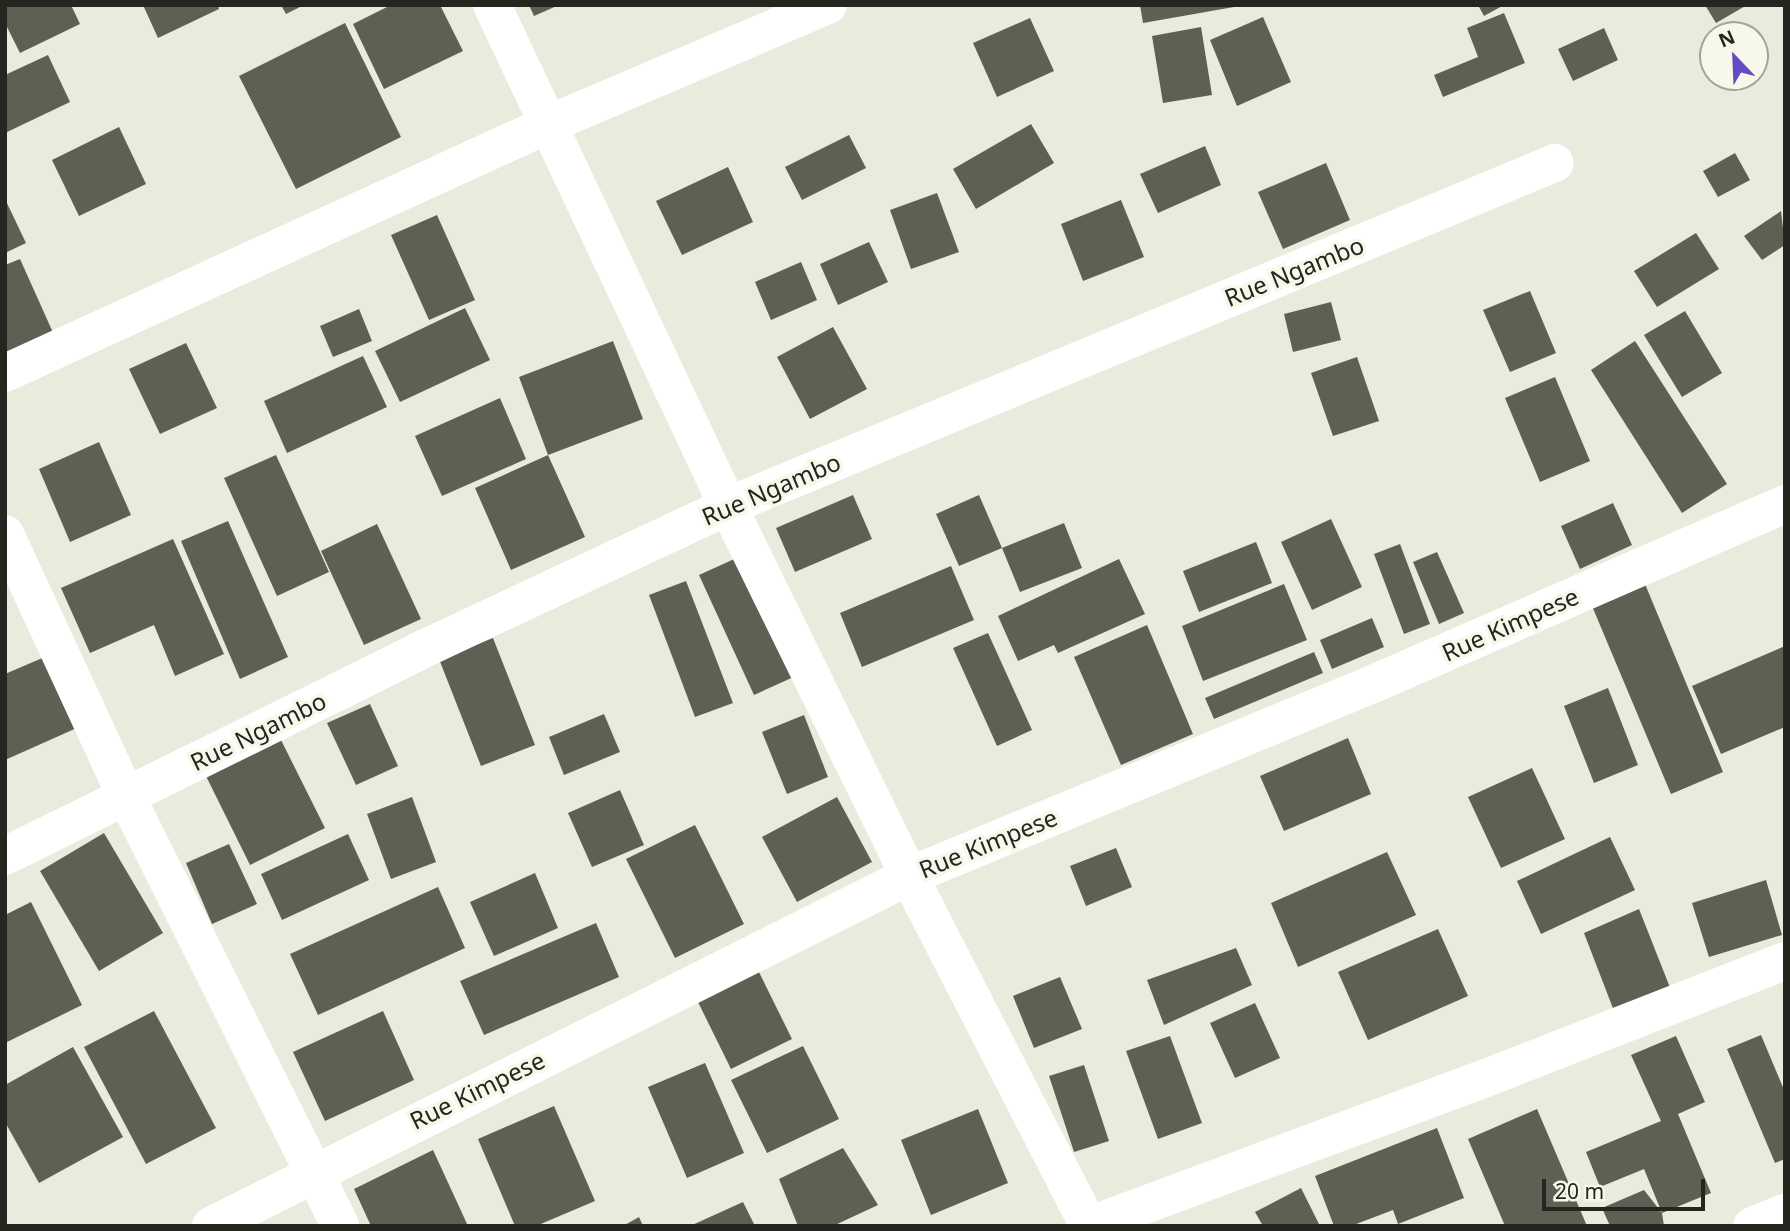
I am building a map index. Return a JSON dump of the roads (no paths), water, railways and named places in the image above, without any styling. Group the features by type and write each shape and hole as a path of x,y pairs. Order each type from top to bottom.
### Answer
{"street":[{"path":"492,5 728,506 909,876 1089,1226 1486,1078 1785,961"},
{"path":"5,373 549,124 828,5"},
{"name":"Rue Ngambo","path":"5,856 728,506 1555,163"},
{"name":"Rue Kimpese","path":"211,1226 315,1171 909,876 1373,684 1785,504"},
{"path":"5,534 126,796 341,1226"},
{"path":"1752,1226 1785,1213"}]}
